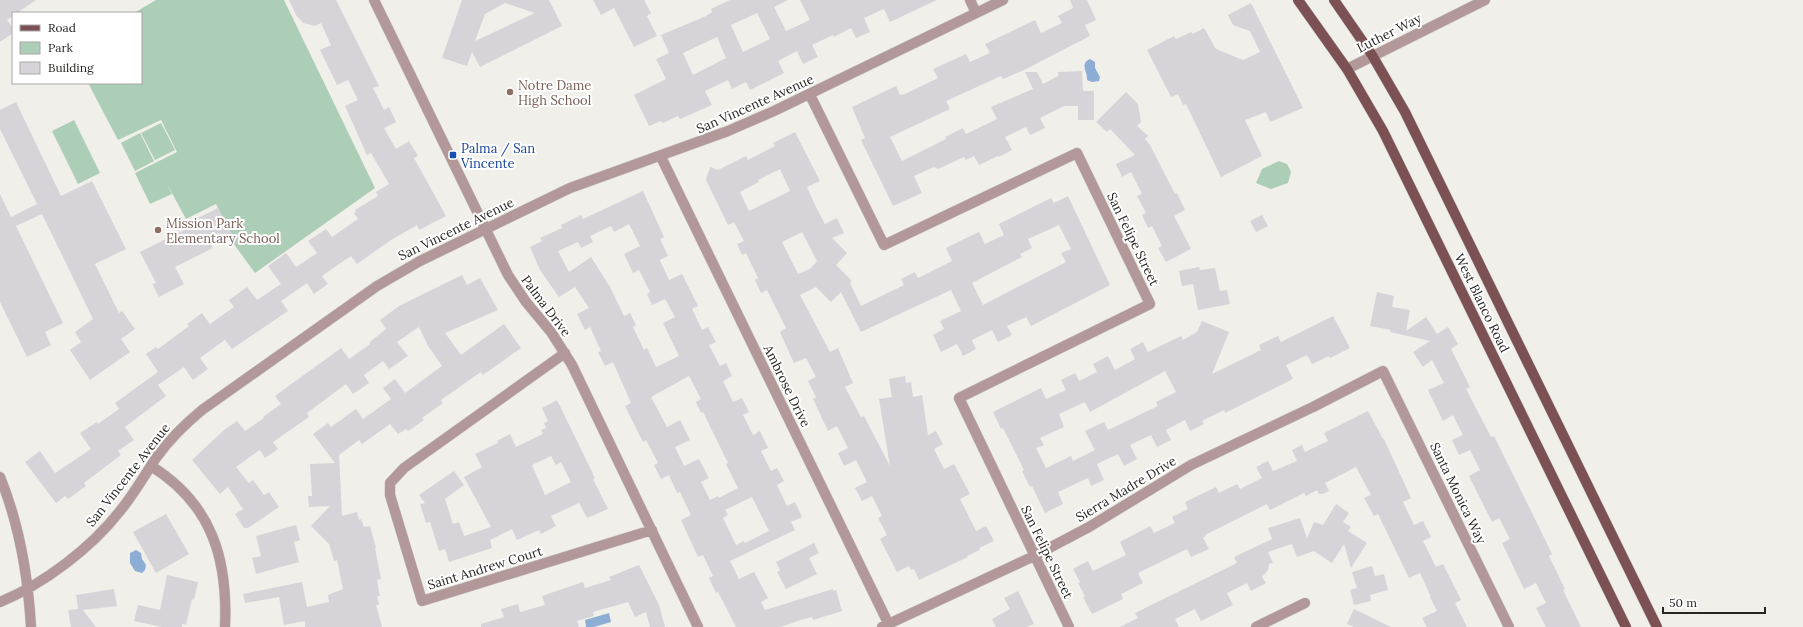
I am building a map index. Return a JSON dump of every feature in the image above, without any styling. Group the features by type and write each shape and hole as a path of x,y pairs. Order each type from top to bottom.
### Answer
{"main road":[{"name":"West Blanco Road","path":"1298,0 1347,69 1383,131 1626,627"},
{"name":"West Blanco Road","path":"1334,0 1372,55 1405,112 1657,627"}],"street":[{"name":"Palma Drive","path":"374,0 485,230 512,281 565,354 698,627"},
{"path":"970,0 976,13"},
{"name":"San Vincente Avenue","path":"0,602 28,587 69,561 101,533 121,511 163,449 186,424 255,372 398,272 570,188 661,157 728,131 810,94 1003,0"},
{"name":"Luther Way","path":"1347,69 1372,55 1485,0"},
{"name":"San Felipe Street","path":"810,94 884,245 1077,153 1150,304 959,398 1069,627"},
{"name":"Ambrose Drive","path":"661,157 887,626"},
{"name":"Saint Andrew Court","path":"565,354 404,468 390,483 390,495 422,601 652,530"},
{"name":"Sierra Madre Drive","path":"887,626 1034,556 1089,527 1191,465 1313,407 1383,371"},
{"name":"Santa Monica Way","path":"1383,371 1509,627"},
{"path":"151,466 168,477 193,503 217,546 224,574 226,599 225,627"},
{"path":"0,477 19,538 28,587 31,627"},
{"path":"1256,627 1305,603"}],"green space":[{"path":"156,0 284,0 375,188 255,273 228,236 231,234 216,204 186,219 166,182 172,194 150,204 135,173 177,152 161,120 118,140 89,84 142,84 142,12 136,12"},
{"path":"74,120 100,173 78,184 52,131"},
{"path":"161,123 175,150 155,160 141,133"},
{"path":"140,133 154,161 135,171 121,143"},
{"path":"1279,161 1287,164 1291,172 1288,183 1271,189 1256,183 1262,169"}],"water":[{"path":"1090,59 1095,62 1095,68 1100,77 1099,81 1092,82 1087,80 1084,66"},
{"path":"136,550 141,553 142,559 146,565 145,570 142,573 135,571 130,563 130,553"},
{"path":"609,613 611,622 594,627 586,627 585,620"}],"building":[{"path":"0,0 36,0 18,12 12,12 12,17 7,20 12,27 12,34 0,42"},
{"path":"289,0 336,0 379,86 373,88 384,110 389,107 396,122 384,128 396,149 409,141 418,156 414,158 446,216 419,230 417,225 391,240 357,264 351,256 322,276 328,284 314,294 307,283 281,301 288,311 232,349 225,340 200,358 208,369 193,380 184,367 158,385 166,396 125,427 134,440 118,451 121,455 84,483 86,486 68,499 65,496 56,503 25,462 40,451 55,473 91,449 80,433 97,422 98,424 119,409 115,403 158,372 146,354 156,347 158,349 189,326 187,324 202,313 210,324 234,307 229,300 247,287 257,300 281,284 268,266 286,253 296,267 317,253 308,241 326,229 332,237 358,219 354,213 356,212 355,210 378,196 376,192 389,184 371,153 367,155 345,106 358,100 348,80 337,85 320,50 331,45 321,23 315,26 303,23 296,15"},
{"path":"462,0 549,0 562,26 480,67 472,52 467,66 442,58","holes":["505,3 535,13 475,41 485,14"]},
{"path":"593,0 644,0 651,13 647,16 657,36 634,47 614,8 601,15"},
{"path":"730,0 788,0 774,7 786,31 810,20 800,0 937,0 890,22 884,9 864,18 870,32 856,38 851,28 834,37 833,35 812,45 818,57 803,64 797,51 778,61 784,73 750,90 746,82 732,89 728,80 705,91 712,105 680,119 678,116 663,123 661,121 649,126 634,95 666,79 656,59 669,53 661,35 706,16 712,12 711,9","holes":["757,13 770,39 743,52 731,25","717,37 726,58 693,75 683,53"]},
{"path":"1070,0 1087,0 1096,20 1085,25 1090,36 1024,70 1003,79 1001,76 946,101 950,109 890,137 902,161 946,139 945,137 963,128 966,134 997,119 991,107 1033,89 1025,72 1037,72 1043,84 1058,76 1058,72 1082,71 1083,91 1094,91 1094,120 1078,120 1078,106 1064,106 1040,118 1045,128 1030,135 1026,127 1005,137 1012,150 999,157 998,156 979,165 974,156 966,160 964,157 938,169 934,167 914,176 922,193 893,206 861,140 865,138 852,107 896,86 900,95 905,94 938,78 933,69 966,54 970,62 990,53 985,44 1035,20 1041,33 1062,23 1058,16 1073,8"},
{"path":"1251,3 1303,108 1270,122 1266,112 1245,120 1262,156 1221,177 1186,104 1183,105 1178,94 1171,97 1147,50 1174,36 1176,39 1191,32 1193,34 1204,28 1216,49 1243,60 1260,52 1250,31 1233,25 1228,15"},
{"path":"1126,92 1138,104 1141,122 1137,126 1148,136 1145,139 1150,145 1175,194 1177,193 1185,210 1174,216 1191,249 1166,262 1158,248 1162,246 1152,226 1148,228 1142,215 1146,213 1137,196 1142,194 1131,172 1122,177 1116,164 1135,155 1110,129 1107,132 1096,122"},
{"path":"16,102 61,196 92,181 126,249 95,264 119,313 122,311 135,329 121,339 130,352 90,380 70,350 81,342 75,332 93,319 42,214 16,226 63,323 45,332 51,345 27,357 0,302 0,194 11,217 37,204 0,129 0,110"},
{"path":"795,132 820,181 807,187 815,205 825,224 837,218 844,233 832,238 847,253 836,265 852,281 850,283 861,306 904,285 901,279 915,272 918,278 952,261 946,248 979,232 985,244 1004,235 999,224 1051,198 1054,203 1068,196 1110,285 1031,326 1026,317 1007,326 1012,335 998,342 992,330 972,340 976,349 963,356 957,344 941,352 933,335 944,329 940,321 961,311 951,290 861,332 841,292 831,302 816,287 800,295 830,352 838,348 853,383 845,387 861,417 864,416 890,466 879,399 892,397 889,379 905,376 906,383 911,382 913,397 922,395 928,435 936,431 943,444 934,449 944,469 954,464 970,494 960,499 976,531 986,526 994,541 979,548 980,550 967,556 968,557 919,580 914,569 911,570 909,566 897,572 880,539 887,535 878,518 882,516 872,496 862,501 855,488 867,482 856,460 844,466 838,453 848,448 837,426 828,431 813,399 816,397 808,381 816,377 806,358 794,363 780,332 786,328 767,290 761,293 755,280 758,278 746,253 742,255 737,244 744,241 734,222 728,225 706,180 710,167 718,170 746,156 748,160 775,146 773,143","holes":["780,169 790,191 749,211 740,192 759,182 758,180","1059,225 1071,249 1061,253 1066,262 983,305 972,283 1022,257 1020,254 1032,248 1028,239","802,232 817,261 810,269 798,274 782,242"]},
{"path":"643,191 664,237 660,239 668,256 660,260 669,280 682,274 698,306 692,309 702,330 708,327 716,342 709,345 720,366 726,363 732,376 723,381 733,402 742,398 749,412 743,415 753,435 760,431 768,448 761,451 771,471 777,468 784,481 777,485 787,506 795,502 802,517 791,522 795,530 730,561 739,579 754,572 768,598 761,602 765,610 833,589 833,591 836,590 842,611 813,620 812,617 781,627 736,627 709,578 713,576 703,555 698,557 681,520 691,515 680,492 677,493 669,475 661,479 654,465 658,463 646,440 643,442 625,406 631,403 613,362 605,366 598,352 601,351 590,327 585,330 577,314 589,308 575,287 559,297 540,270 530,247 542,241 540,238 562,228 561,225 581,215 583,219","holes":["629,224 640,246 624,254 633,273 639,270 650,292 647,294 652,305 665,299 675,317 663,323 679,356 656,367 647,348 644,350 633,327 636,325 630,313 624,316 610,287 591,257 569,272 558,251 578,242 581,248 593,242 590,236 611,226 614,232","689,376 701,399 696,402 701,413 703,412 728,463 726,464 738,488 719,498 718,496 710,500 701,482 709,478 699,459 684,466 675,447 690,440 680,420 667,427 651,397","752,497 769,531 745,543 744,541 736,545 723,518 728,515 725,510"]},
{"path":"218,208 232,234 211,245 213,248 175,267 184,284 159,297 152,284 156,283 140,252 200,222 198,218"},
{"path":"1262,215 1268,226 1256,232 1250,221"},
{"path":"1199,267 1200,270 1215,268 1220,291 1227,290 1230,304 1198,310 1193,284 1182,286 1179,271"},
{"path":"462,275 467,285 480,278 498,310 445,333 461,355 504,324 521,348 483,375 481,372 441,400 443,403 422,418 424,420 408,431 406,429 398,434 390,424 362,444 359,440 339,455 342,516 357,512 359,520 361,519 364,527 370,526 376,548 381,579 377,580 380,596 377,596 379,605 376,605 382,627 305,627 305,621 284,625 279,597 245,603 243,594 302,582 307,607 329,602 328,595 343,589 337,560 334,561 329,544 311,526 330,506 309,507 308,496 312,496 310,464 335,463 313,434 328,423 331,427 356,409 363,419 391,399 383,388 395,379 405,393 442,366 428,346 419,327 397,342 408,356 389,369 383,361 364,375 369,383 353,394 346,384 307,413 309,417 273,442 278,449 265,458 260,450 236,467 249,483 253,480 264,495 269,492 279,507 248,528 244,528 235,514 243,509 228,487 220,494 192,460 224,430 237,421 245,431 264,418 263,417 281,404 275,396 341,348 349,359 370,344 370,342 386,329 380,320 399,306"},
{"path":"1377,292 1394,296 1392,307 1410,310 1406,331 1426,317 1437,334 1448,327 1458,344 1451,349 1470,387 1466,389 1491,437 1494,436 1552,554 1549,556 1565,589 1563,590 1581,627 1546,627 1536,608 1546,603 1536,583 1524,589 1502,543 1510,539 1499,518 1492,522 1469,476 1480,470 1470,450 1459,455 1452,440 1463,435 1453,415 1443,421 1428,390 1444,383 1432,360 1423,367 1413,352 1430,341 1390,332 1391,330 1370,326"},
{"path":"1333,316 1350,348 1330,358 1329,356 1312,364 1307,355 1286,365 1293,379 1225,413 1224,410 1202,421 1204,424 1190,431 1185,420 1166,430 1171,440 1157,447 1151,435 1130,445 1137,459 1124,466 1118,454 1097,464 1104,480 1091,486 1088,478 1058,492 1063,504 1045,513 1032,486 1030,487 1022,471 1024,470 1003,428 1001,429 993,412 1041,388 1046,399 1066,390 1061,380 1075,373 1079,381 1097,372 1093,364 1108,356 1115,370 1135,359 1130,349 1143,342 1148,352 1181,336 1183,340 1197,332 1202,321 1229,332 1212,374 1261,350 1259,345 1278,336 1281,342","holes":["1165,371 1176,392 1156,402 1158,406 1108,430 1104,422 1085,431 1095,450 1073,461 1071,456 1046,468 1036,448 1044,445 1040,438 1064,427 1059,414 1085,402 1090,412"]},
{"path":"557,400 595,478 593,479 608,509 587,518 579,503 551,516 556,526 541,534 539,530 517,540 512,529 490,540 492,548 449,562 445,549 439,551 430,522 426,523 420,504 425,503 419,495 454,471 464,485 445,499 453,524 459,522 464,536 491,527 464,477 482,467 475,454 498,443 497,441 510,434 516,447 543,434 541,430 546,428 544,423 548,421 542,408","holes":["551,456 556,465 561,462 571,482 545,495 532,465"]},
{"path":"1368,411 1384,439 1411,498 1403,502 1414,525 1423,521 1431,537 1423,541 1436,567 1443,564 1461,600 1455,603 1467,627 1427,627 1422,618 1437,611 1431,597 1420,573 1409,578 1378,514 1374,516 1364,498 1371,495 1356,467 1325,483 1329,491 1323,494 1319,494 1317,490 1306,496 1304,493 1270,510 1267,504 1205,535 1206,536 1203,538 1209,549 1191,557 1187,549 1138,573 1143,583 1121,594 1123,599 1092,614 1083,597 1085,596 1078,583 1080,582 1073,569 1088,561 1093,571 1126,555 1120,542 1150,526 1154,533 1175,523 1172,517 1188,509 1185,502 1216,487 1219,493 1237,484 1240,489 1262,478 1256,467 1268,461 1273,471 1297,461 1292,450 1302,445 1305,452 1328,441 1324,433"},
{"path":"1336,504 1349,513 1343,522 1351,527 1348,531 1367,543 1351,568 1344,544 1332,563 1314,551 1297,557 1292,544 1268,552 1273,563 1269,564 1268,570 1262,577 1266,583 1251,591 1247,583 1227,593 1233,605 1201,621 1195,609 1175,619 1179,627 1120,627 1138,618 1135,613 1237,563 1234,557 1272,539 1268,528 1300,518 1307,538 1314,522 1323,525"},
{"path":"166,514 189,554 156,573 133,532"},
{"path":"296,525 300,540 294,542 299,562 256,574 252,558 261,556 256,536"},
{"path":"814,543 819,553 809,558 817,574 786,589 777,572 780,570 776,562"},
{"path":"639,565 659,605 665,627 650,627 646,612 635,617 628,602 593,612 594,616 577,621 579,627 481,627 481,624 504,617 501,609 518,604 520,612 545,605 542,596 583,582 585,588 611,580 609,577"},
{"path":"1372,566 1375,576 1384,574 1388,590 1370,595 1371,601 1354,605 1350,590 1357,588 1352,572"},
{"path":"167,575 198,582 194,600 192,599 186,625 182,624 182,627 162,627 134,621 138,605 160,610"},
{"path":"114,589 117,606 83,610 96,627 71,627 68,610 78,609 76,595"},
{"path":"1018,591 1034,624 1027,627 996,627 992,619 1010,609 1004,598"},
{"path":"1354,609 1391,627 1354,627 1347,624"}],"place":[{"name":"Notre Dame High School","path":"510,92"},
{"name":"Palma / San Vincente","path":"453,155"},
{"name":"Mission Park Elementary School","path":"158,230"}]}
